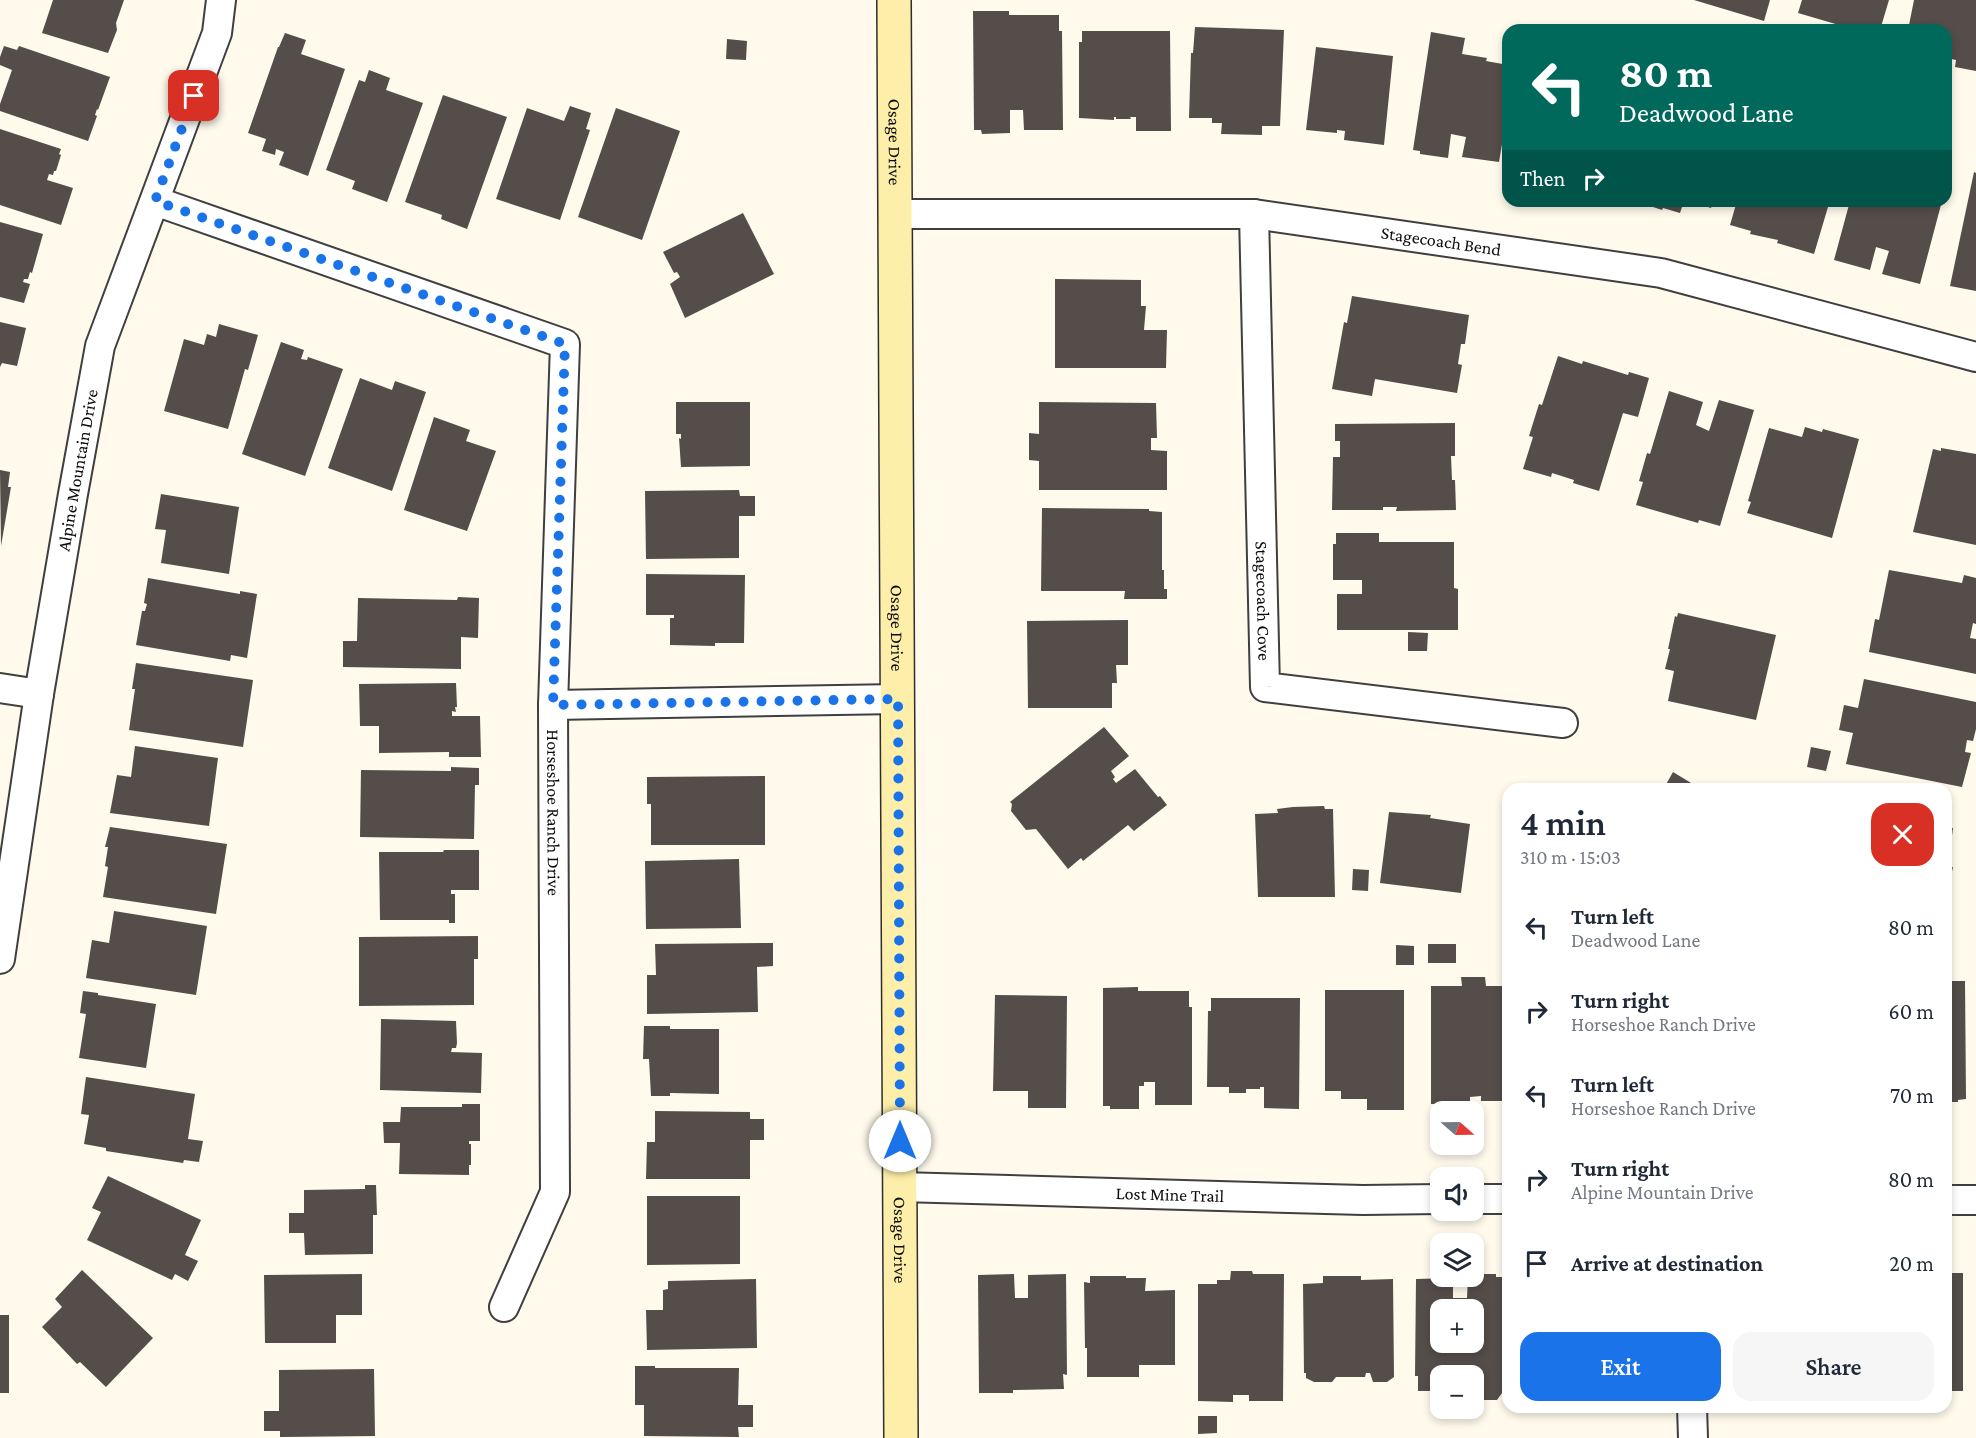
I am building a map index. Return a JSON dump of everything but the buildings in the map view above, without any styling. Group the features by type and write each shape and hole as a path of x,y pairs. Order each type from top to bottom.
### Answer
{"street":[{"name":"Alpine Mountain Drive","path":"0,958 39,694 100,346 217,33 221,0"},
{"name":"Osage Drive","path":"894,0 901,1438"},
{"name":"Horseshoe Ranch Drive","path":"155,201 565,344 553,705 555,1192 504,1307"},
{"name":"Stagecoach Bend","path":"895,214 1254,214 1661,273 1976,357"},
{"name":"Stagecoach Cove","path":"1254,214 1265,687 1563,723"},
{"path":"0,688 39,694"},
{"path":"553,705 898,699"},
{"name":"Lost Mine Trail","path":"900,1187 1363,1200 1430,1199"},
{"path":"1484,1199 1502,1198"},
{"path":"1952,1200 1976,1200"},
{"path":"1692,1413 1693,1438"}],"route":[{"path":"194,96 155,201 565,344 553,705 898,699 900,1141"}]}
